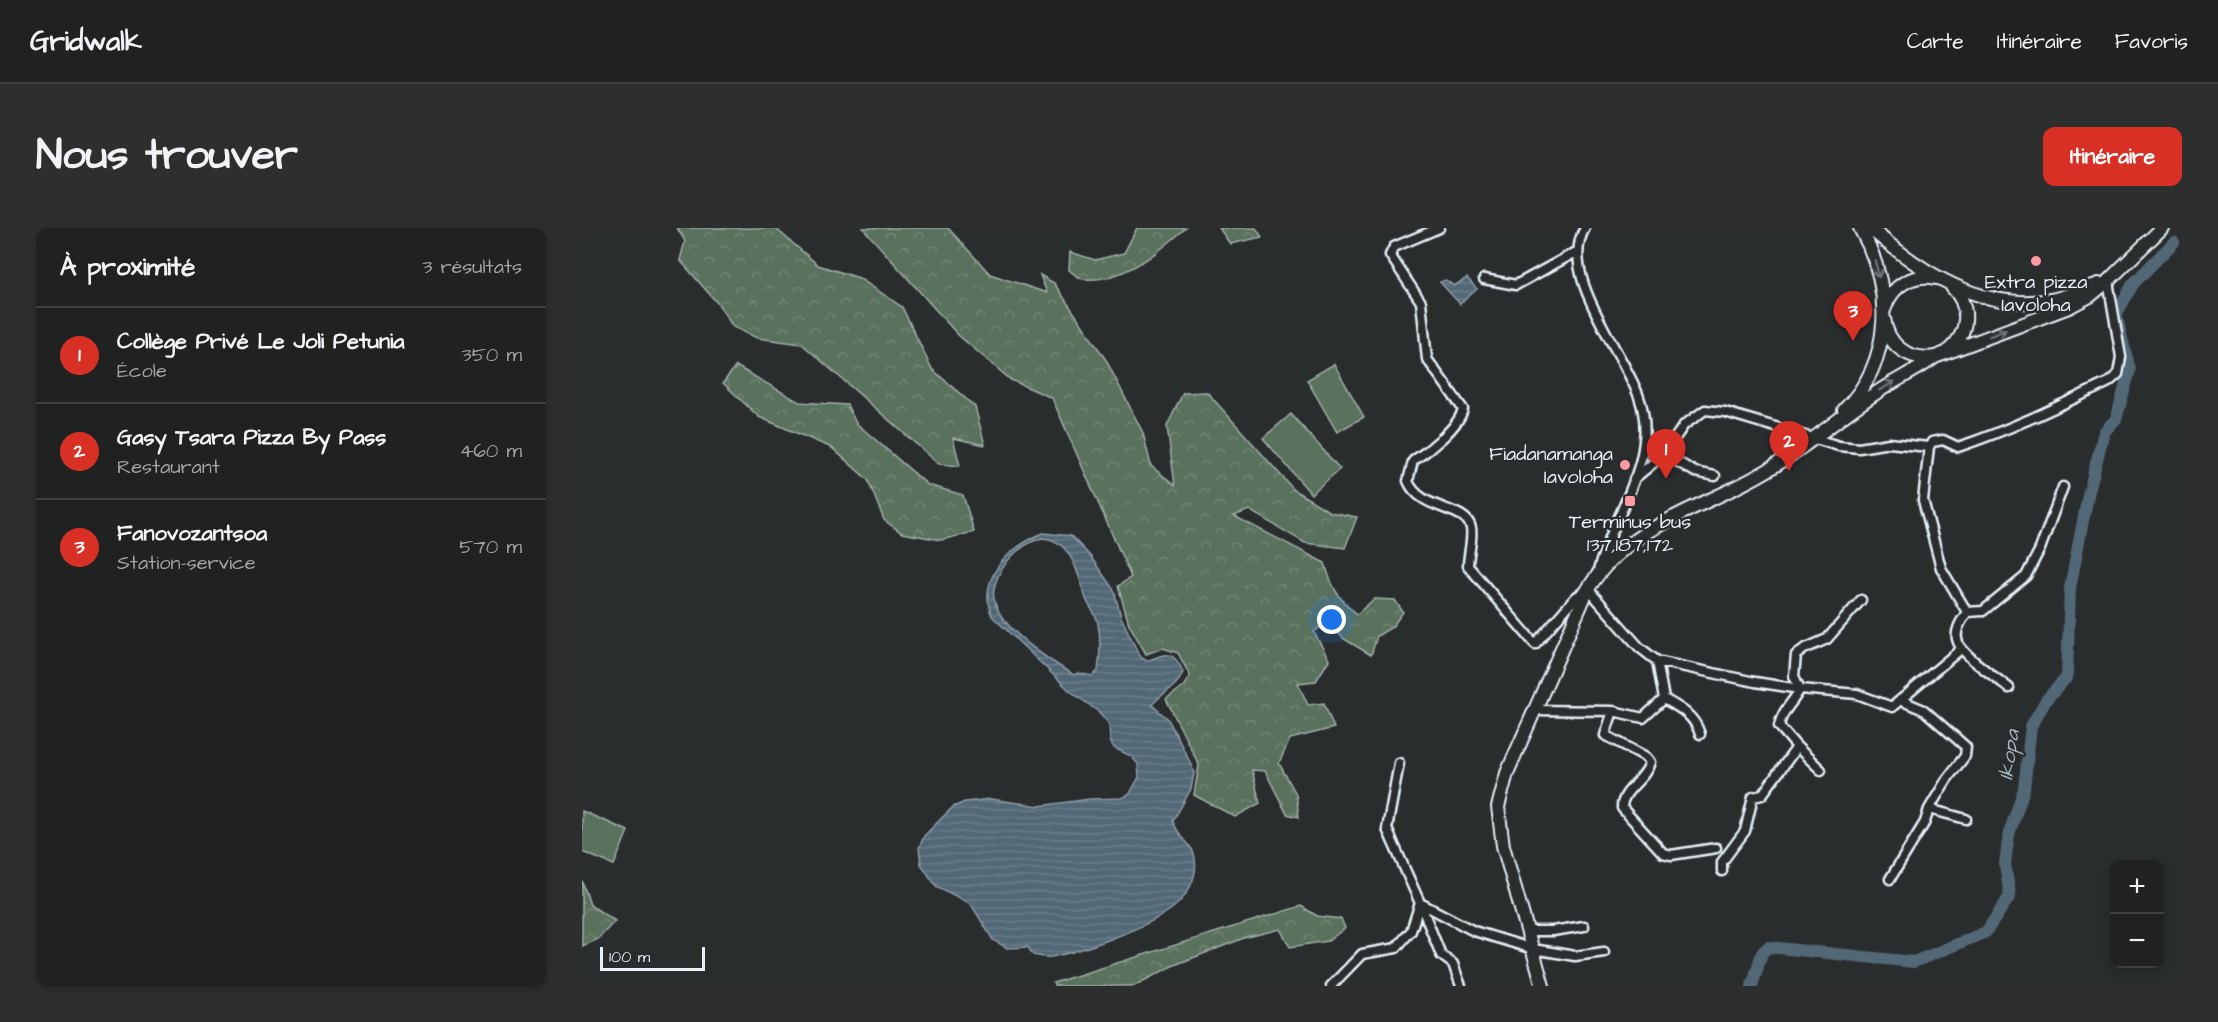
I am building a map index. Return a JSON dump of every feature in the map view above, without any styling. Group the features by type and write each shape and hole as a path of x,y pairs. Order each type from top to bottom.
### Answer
{"main road":[{"path":"1860,228 1877,265 1884,315 1890,337 1898,347 1915,357 1939,355 2069,307 2090,296 2108,281 2162,228"},
{"path":"1870,228 1936,278 1987,298 2027,302 2051,300 2108,281"},
{"path":"1817,435 1850,404 1869,375 1879,352 1884,315 1891,294 1900,285 1917,277 1936,278"},
{"path":"1543,986 1498,820 1503,784 1534,710 1597,574 1624,546 1664,520 1767,471 1876,393 1939,355 1959,340 1966,321 1962,300 1949,284"}],"street":[{"path":"1439,228 1394,247 1390,255 1420,302 1427,359 1463,409 1454,425 1413,461 1408,481 1412,490 1433,505 1458,512 1465,518 1471,527 1468,566 1535,644 1576,597 1588,590 1640,647 1657,662 1800,689 1857,694 1892,707 1961,649"},
{"path":"1585,228 1579,237 1578,251 1585,287 1628,371 1646,419 1645,445 1634,479 1604,548 1597,574"},
{"path":"1484,279 1516,285 1578,251"},
{"path":"1967,612 1941,568 1923,500 1929,447 1932,442 1942,440 1958,447 1972,442 2036,417 2109,382 2118,374 2121,357 2108,281"},
{"path":"1634,479 1664,454 1684,425 1705,410 1725,412 1817,435 1839,446 1859,448 1888,443 1929,447"},
{"path":"1664,454 1695,472 1715,476"},
{"path":"1967,612 1983,611 2026,576 2063,488"},
{"path":"1800,689 1794,676 1796,655 1827,639 1861,600"},
{"path":"1967,612 1958,629 1957,638 1961,649 2009,687"},
{"path":"1657,662 1664,699 1689,714 1697,723 1700,734"},
{"path":"1800,689 1793,703 1782,712 1779,726 1821,770"},
{"path":"1534,710 1613,711 1642,718 1664,699"},
{"path":"1890,879 1926,822 1929,809 1965,756 1966,747 1924,710 1900,700"},
{"path":"1613,711 1605,735 1646,757 1650,762 1642,779 1625,795 1622,808 1663,853 1671,855 1716,848"},
{"path":"1722,871 1722,862 1745,831 1753,797 1762,795 1797,747"},
{"path":"1399,763 1387,829 1412,881 1441,955 1453,964 1461,986"},
{"path":"1929,809 1966,819"},
{"path":"1420,903 1474,931 1533,949 1575,956 1604,952"},
{"path":"1331,986 1362,954 1396,948 1411,931 1420,903"},
{"path":"1527,931 1553,931 1584,926"}],"green space":[{"path":"677,228 775,228 818,265 859,278 902,307 932,369 975,407 985,445 953,438 960,466 939,464 802,344 757,338 733,327 718,304 680,260 685,241"},
{"path":"863,228 948,228 990,274 1047,293 1040,275 1054,283 1106,360 1143,433 1151,466 1175,485 1167,426 1183,393 1207,392 1294,490 1330,512 1357,517 1345,548 1305,543 1249,510 1234,516 1325,563 1336,592 1357,614 1374,599 1395,600 1403,612 1392,627 1377,636 1371,655 1344,639 1327,622 1314,632 1329,660 1316,681 1298,683 1308,705 1324,703 1334,728 1290,739 1279,763 1296,794 1299,817 1287,814 1265,771 1252,770 1260,803 1235,817 1194,795 1199,765 1166,699 1183,687 1190,676 1178,653 1163,648 1146,654 1129,624 1118,586 1131,577 1052,398 1011,380 958,335"},
{"path":"1137,228 1186,228 1140,264 1126,271 1098,279 1084,279 1069,270 1070,252 1095,260 1124,253"},
{"path":"1219,228 1256,228 1262,237 1230,244"},
{"path":"1334,364 1364,417 1337,432 1307,380"},
{"path":"736,366 799,402 847,405 856,423 928,485 963,495 974,532 941,540 902,533 884,520 868,480 832,448 759,417 723,383"},
{"path":"1291,414 1340,469 1311,494 1263,438"},
{"path":"582,811 628,831 614,865 582,852"},
{"path":"582,880 590,905 615,921 598,939 582,946"},
{"path":"1301,906 1317,916 1341,919 1345,928 1328,941 1290,947 1280,929 1244,938 1172,966 1134,986 1054,986 1053,983"}],"water":[{"path":"1467,278 1477,289 1460,304 1440,282 1446,280 1454,286"},
{"path":"1043,533 1071,536 1090,556 1114,590 1121,617 1140,657 1147,661 1169,655 1173,656 1180,665 1183,672 1181,677 1152,705 1168,719 1194,773 1191,789 1173,821 1194,855 1194,877 1185,896 1163,915 1133,930 1080,949 1049,957 1033,955 1028,947 1007,948 993,940 971,904 936,886 921,864 919,848 924,836 953,807 965,802 991,799 1039,806 1090,799 1122,798 1129,795 1139,777 1138,764 1131,756 1114,748 1110,741 1109,724 1099,712 1070,691 992,616 988,602 992,576 1008,555","holes":["1042,538 1061,545 1073,561 1086,599 1095,614 1100,642 1098,671 1092,676 1078,673 1074,675 1027,643 1005,621 994,599 997,580 1010,559 1019,550 1036,540"]}],"waterway":[{"name":"Ikopa","path":"1752,986 1762,953 1768,947 1914,962 1986,932 2010,896 2005,864 2009,834 2024,789 2031,726 2046,700 2067,677 2070,588 2088,495 2104,432 2116,419 2130,370 2116,315 2133,284 2174,242"}],"place":[{"name":"Extra pizza Iavoloha","path":"2036,261"},
{"name":"Fanovozantsoa","path":"1853,341"},
{"name":"Fiadanamanga Iavoloha","path":"1625,465"},
{"name":"Gasy Tsara Pizza By Pass","path":"1789,471"},
{"name":"Collège Privé Le Joli Petunia","path":"1666,479"},
{"name":"Terminus bus 137,187,172","path":"1630,501"}]}
